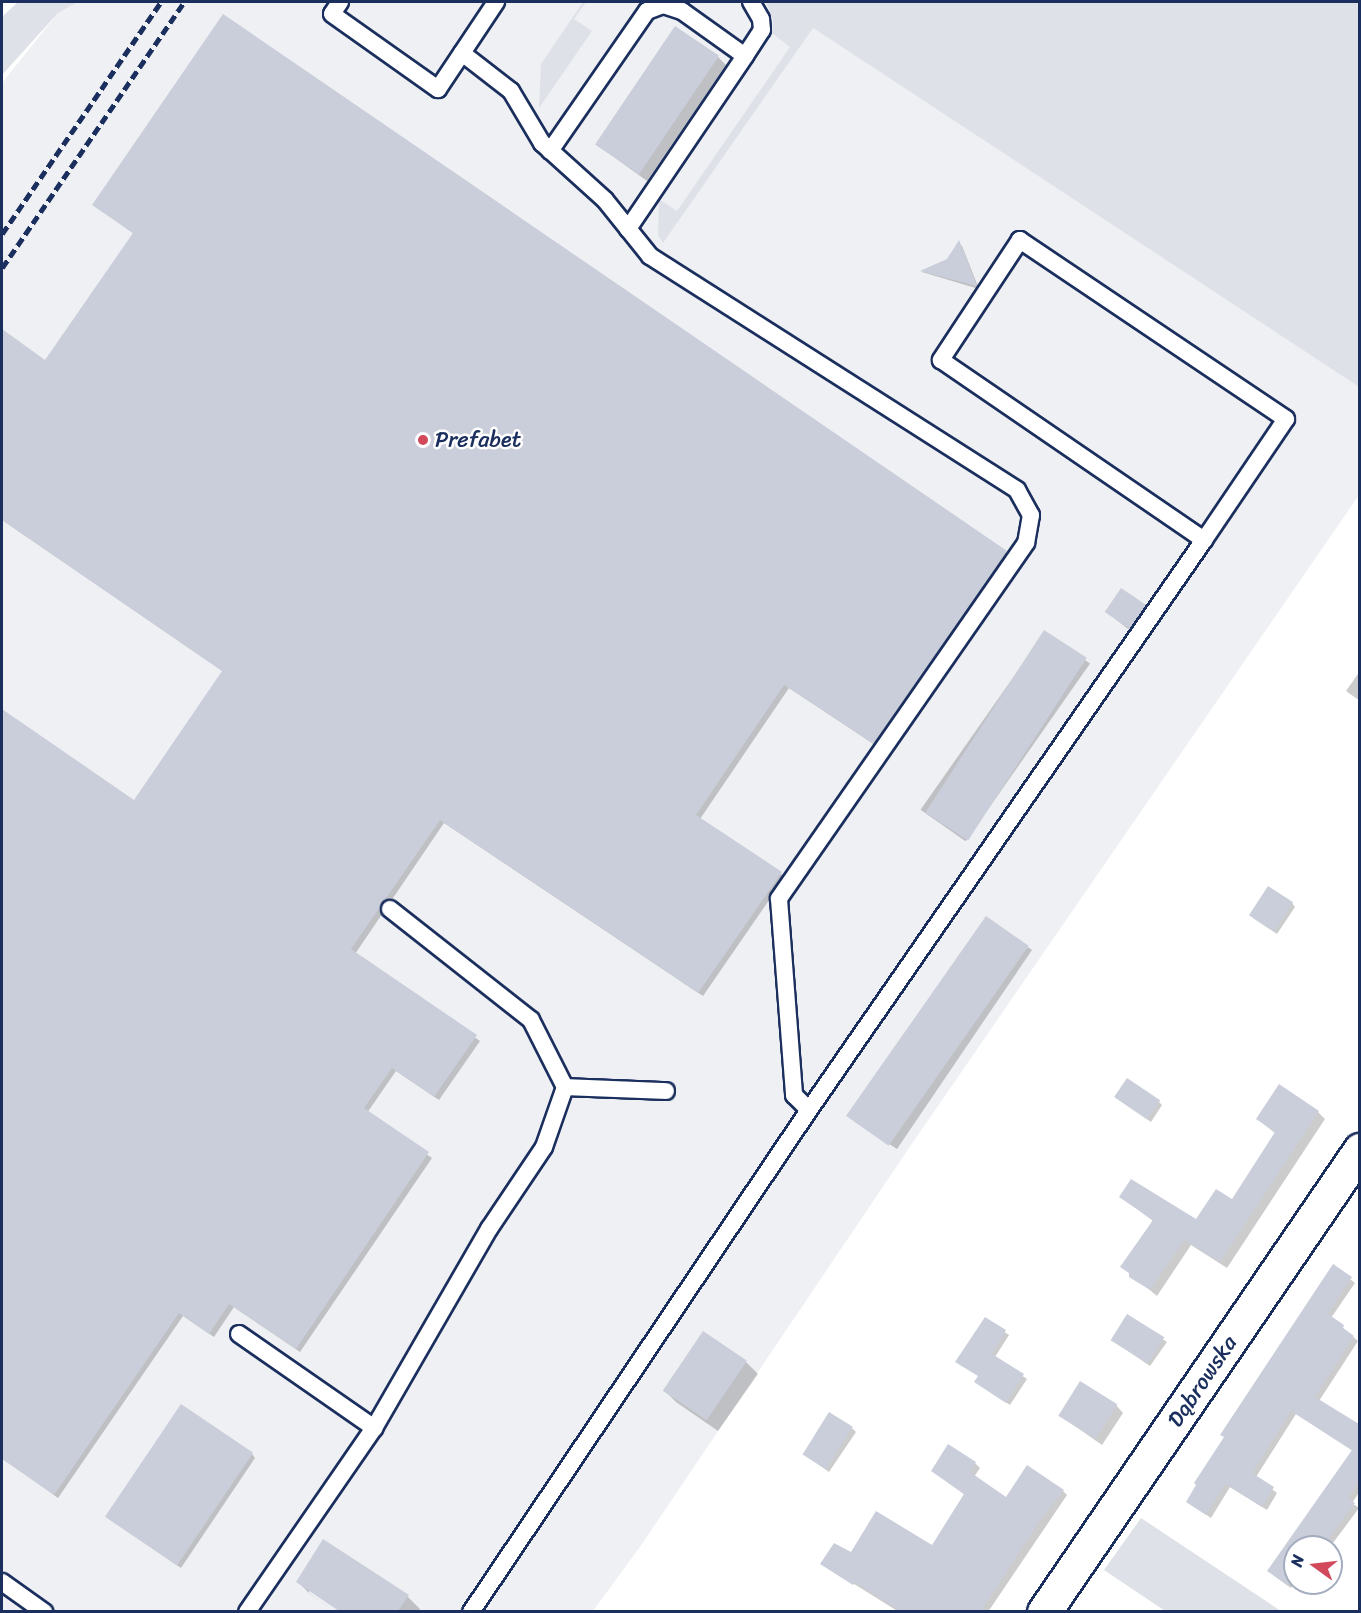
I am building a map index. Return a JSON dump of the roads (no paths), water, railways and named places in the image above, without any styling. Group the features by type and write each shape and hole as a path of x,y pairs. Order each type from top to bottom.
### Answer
{"street":[{"name":"Dąbrowska","path":"1044,1611 1359,1150"}],"lane":[{"path":"340,2 332,14 438,89 496,2"},
{"path":"628,229 762,30 761,19 751,2"},
{"path":"550,151 647,11 663,5 682,11 745,56"},
{"path":"462,53 511,91 542,143 605,200 650,256 1017,489 1031,515 1026,543 779,899 794,1095 809,1110"},
{"path":"471,1611 809,1110 1204,540 1286,419 1020,240 941,360 1204,540"},
{"path":"247,1611 374,1428 489,1229 544,1147 564,1087 531,1020 390,909"},
{"path":"564,1087 666,1091"},
{"path":"240,1334 374,1428"},
{"path":"2,1582 44,1611"}],"railway":[{"path":"2,234 161,2"},
{"path":"2,268 184,2"}],"place":[{"name":"Prefabet","path":"423,440"}]}
